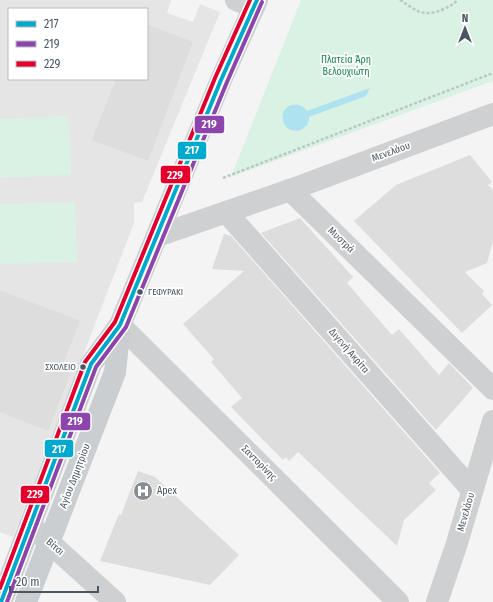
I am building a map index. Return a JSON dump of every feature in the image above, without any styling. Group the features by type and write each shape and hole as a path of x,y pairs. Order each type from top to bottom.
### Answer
{"main road":[{"name":"Αγίου Δημητρίου","path":"1,602 91,364 120,325 221,80 249,2"},
{"name":"Αγίου Δημητρίου","path":"26,602 115,372 120,325"}],"street":[{"name":"Μενελάου","path":"290,190 493,114"},
{"path":"157,236 290,190"},
{"name":"Μυστρά","path":"290,190 493,389"},
{"name":"Διγενή Ακρίτα","path":"226,212 472,490"},
{"name":"Σαντορίνης","path":"120,325 398,602"},
{"name":"Μενελάου","path":"437,602 457,543 493,422"},
{"name":"Βίτσι","path":"30,525 115,602"}],"path":[{"path":"400,0 419,12 434,14 455,4 457,0"},
{"path":"223,178 493,73"}],"shaded area":[{"path":"0,0 171,0 167,13 193,22 200,4 220,12 142,202 134,203 134,223 13,537 0,532"}],"green space":[{"name":"Πλατεία Άρη Βελουχιώτη","path":"301,0 493,0 493,81 231,177"},
{"path":"68,116 71,175 0,178 0,119"},
{"path":"75,202 77,262 0,264 0,204"}],"water":[{"path":"370,88 366,96 309,117 306,126 302,129 288,129 285,125 283,120 284,111 291,105 299,105 304,107 307,111"}],"building":[{"path":"148,24 193,42 148,161 92,140 116,80 148,80"},
{"path":"470,155 492,182 488,185 493,190 493,241 487,263 465,272 484,291 482,294 492,305 462,333 354,221 396,185"},
{"path":"300,218 353,277 347,283 392,335 399,329 439,375 449,363 473,388 436,430 261,233"},
{"path":"224,234 231,236 440,473 429,483 436,490 404,520 397,546 298,452 289,461 286,457 283,460 231,407 242,398 211,362 214,359 183,324 244,271 212,269"},
{"path":"0,290 80,321 61,369 71,373 48,431 0,412"},
{"path":"138,471 155,477 239,555 210,585 100,561 119,514 121,515"}],"transit line":[{"name":"229","path":"0,588 85,362 115,322 215,78 250,0"},
{"name":"217","path":"1,602 91,364 120,325 221,80 257,0"},
{"name":"219","path":"7,602 96,367 126,327 227,82 262,2"}],"place":[{"name":"ΓΕΦΥΡΑΚΙ","path":"140,292"},
{"name":"ΣΧΟΛΕΙΟ","path":"83,367"},
{"name":"Apex","path":"143,491"}]}
